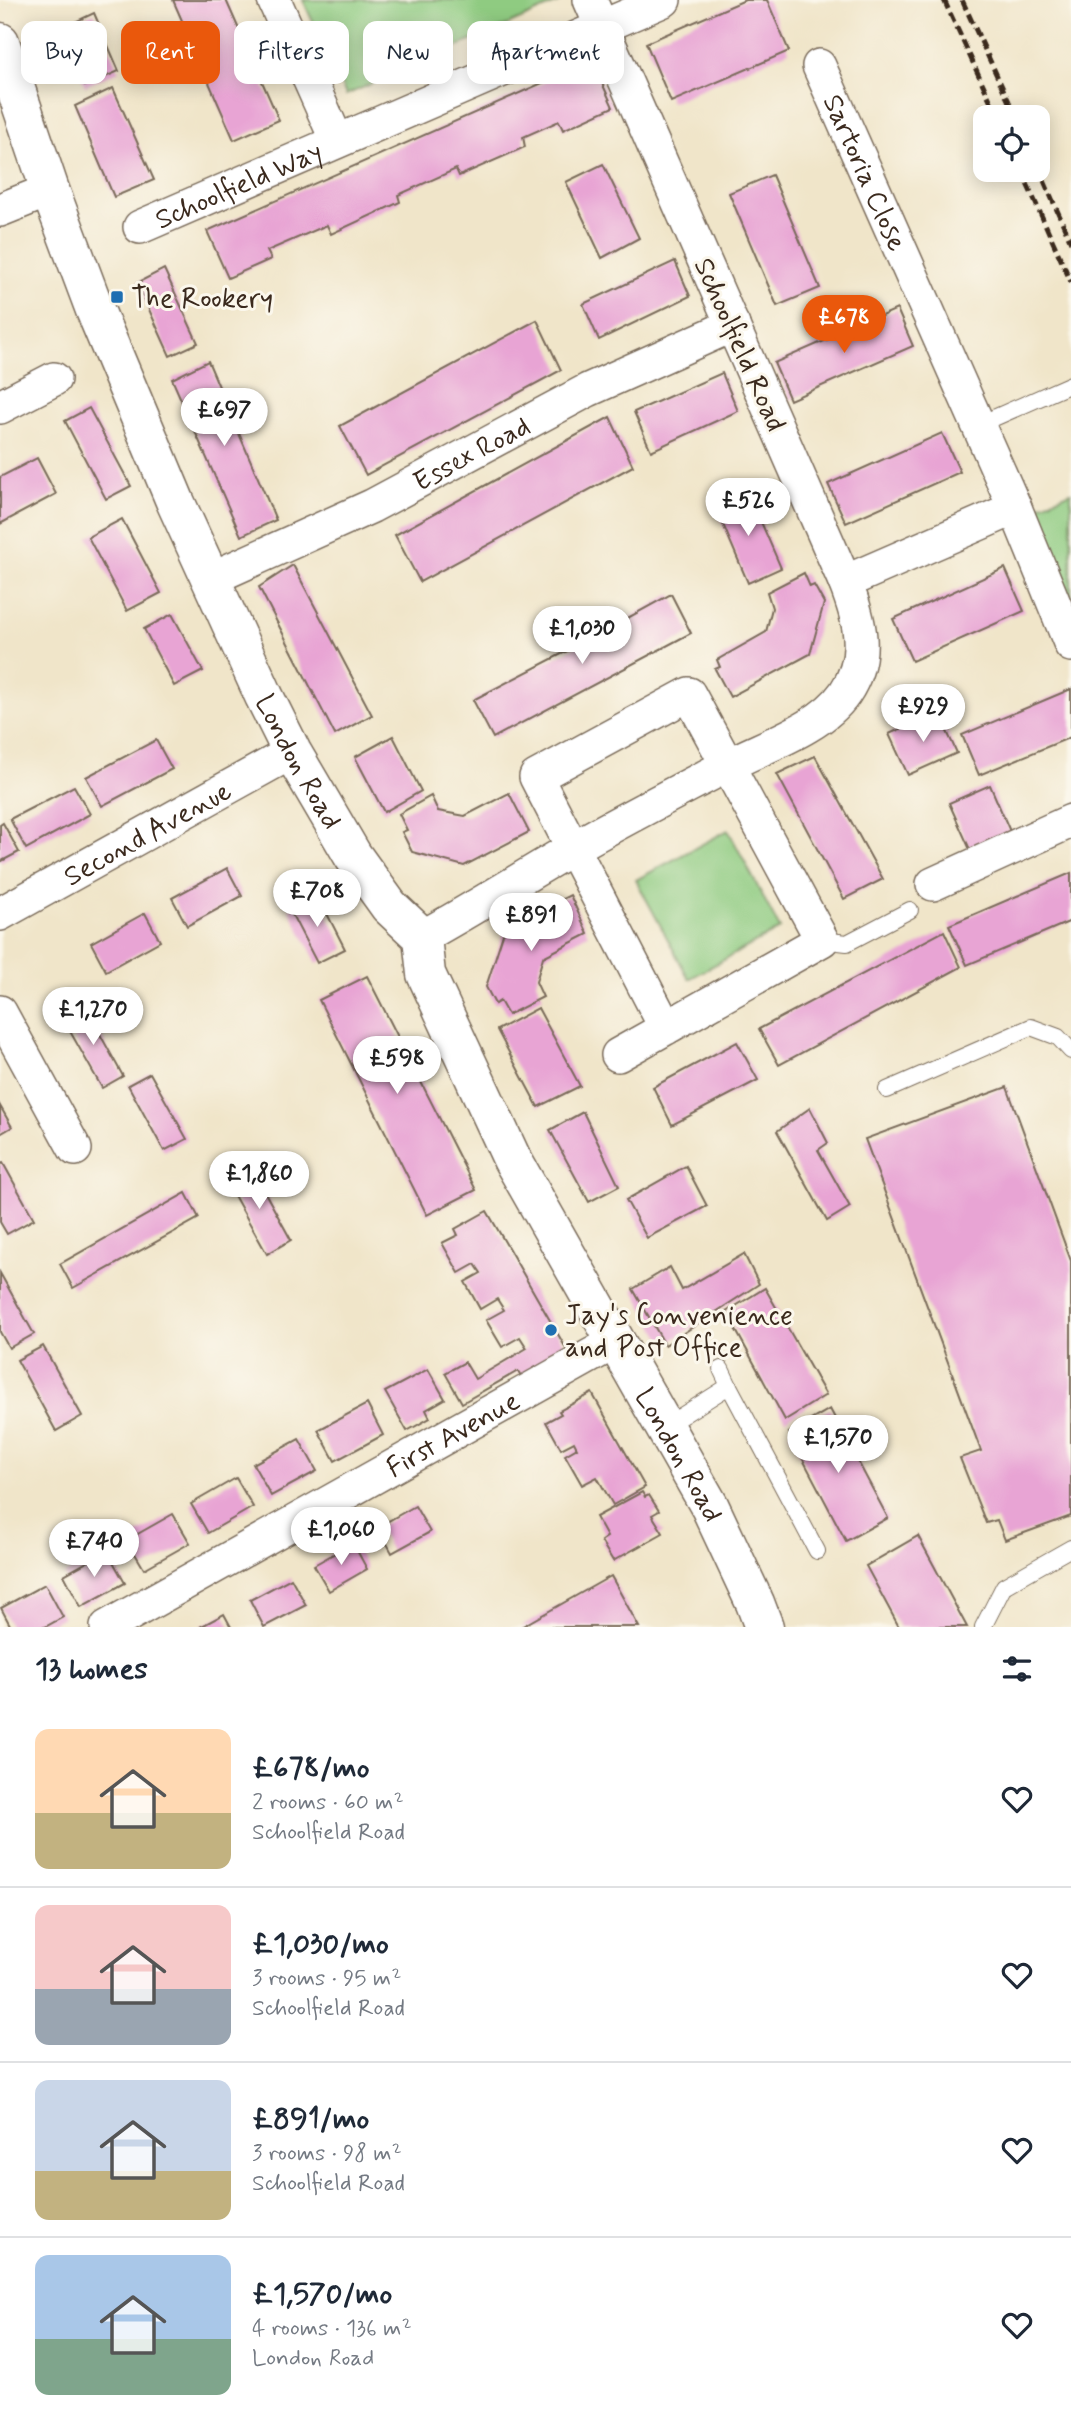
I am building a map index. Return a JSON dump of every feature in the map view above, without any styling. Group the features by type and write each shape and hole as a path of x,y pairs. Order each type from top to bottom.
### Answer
{"street":[{"name":"Schoolfield Way","path":"274,0 337,141"},
{"path":"596,13 664,0"},
{"name":"Schoolfield Way","path":"140,227 337,141 596,13"},
{"name":"Schoolfield Road","path":"422,937 573,849 729,764 820,719 846,692 856,670 862,645 858,615 845,582 596,13"},
{"name":"London Road","path":"0,42 50,190 128,391 210,579 292,752 369,879 389,906 422,937 426,974 512,1159 710,1507 752,1595 764,1627"},
{"name":"Sartoria Close","path":"819,66 1015,508 1071,645"},
{"path":"0,210 50,190"},
{"name":"Essex Road","path":"210,579 373,506 588,390 733,326"},
{"path":"0,407 54,379"},
{"path":"845,582 1015,508"},
{"path":"618,1055 666,1028 822,940 689,694 536,778 666,1028"},
{"name":"Second Avenue","path":"0,914 292,752"},
{"path":"933,884 1071,821"},
{"path":"0,1012 75,1149"},
{"name":"First Avenue","path":"107,1627 615,1342"}],"lane":[{"path":"978,425 1071,384"},
{"path":"822,940 846,943 910,910"},
{"path":"887,1090 1031,1027 1058,1037 1071,1051"},
{"path":"721,1370 817,1551"},
{"path":"664,1427 729,1386"},
{"path":"984,1627 1004,1586 1071,1548"}],"green space":[{"path":"303,0 560,2 516,21 467,21 467,42 453,48 453,21 363,21 363,84 371,84 346,95 341,84 349,84 349,21 313,21"},
{"path":"1071,492 1071,600 1050,571 1033,522 1040,505"},
{"path":"728,830 780,929 689,979 636,880"}],"building":[{"path":"173,0 226,0 235,21 234,84 263,84 279,120 234,140 210,84 220,84 220,21 182,21"},
{"path":"745,0 767,0 789,51 671,102 646,43"},
{"path":"94,13 97,21 77,21"},
{"path":"107,43 119,71 107,76"},
{"path":"540,84 602,84 613,107 563,130 559,121 523,137 525,147 459,176 456,169 398,195 400,202 331,234 327,225 267,251 271,259 228,278 207,231"},
{"path":"113,88 154,180 114,197 75,106"},
{"path":"603,164 639,238 602,258 566,182"},
{"path":"772,175 820,288 777,306 729,193"},
{"path":"675,261 690,296 599,340 583,304"},
{"path":"164,269 198,343 170,356 137,283"},
{"path":"897,309 913,346 790,400 774,363"},
{"path":"537,320 561,370 366,475 340,426"},
{"path":"208,361 276,520 241,536 172,379"},
{"path":"722,373 738,411 651,451 634,412"},
{"path":"89,408 131,486 106,499 65,421"},
{"path":"610,417 633,466 420,582 395,535"},
{"path":"942,433 960,472 846,523 828,484"},
{"path":"37,458 56,494 0,524 0,477"},
{"path":"748,492 781,568 748,583 716,508"},
{"path":"122,519 161,593 127,611 88,537"},
{"path":"293,565 372,715 335,735 259,587"},
{"path":"1005,568 1024,611 912,661 893,619"},
{"path":"804,573 810,587 814,585 824,603 810,654 730,697 715,669 720,667 717,660 766,632 772,608 767,592"},
{"path":"671,594 691,633 493,738 473,700"},
{"path":"172,614 203,671 174,686 144,629"},
{"path":"1071,689 1071,737 979,775 962,735"},
{"path":"938,712 957,753 908,775 889,734"},
{"path":"393,736 421,791 384,812 355,757"},
{"path":"156,740 172,769 102,806 86,777"},
{"path":"815,756 883,879 844,899 777,774"},
{"path":"990,785 1012,836 972,854 949,803"},
{"path":"74,786 90,814 26,849 10,819"},
{"path":"509,793 529,832 464,866 412,852 402,832 407,830 399,814 431,796 438,811 465,816"},
{"path":"3,823 19,852 0,862 0,825"},
{"path":"227,868 242,896 187,926 172,898"},
{"path":"1071,873 1071,921 967,965 949,925"},
{"path":"317,894 345,949 317,963 289,909"},
{"path":"570,895 588,934 543,957 536,982 543,997 508,1015 500,1001 495,1004 486,987 505,928"},
{"path":"145,913 160,941 106,971 91,943"},
{"path":"944,931 961,967 779,1065 759,1029"},
{"path":"367,976 476,1190 427,1215 319,1000"},
{"path":"85,1007 123,1076 102,1088 63,1019"},
{"path":"538,1008 580,1086 538,1107 497,1030"},
{"path":"737,1042 758,1080 672,1125 653,1087"},
{"path":"150,1073 187,1139 164,1151 128,1085"},
{"path":"1007,1087 1071,1261 1071,1516 1005,1540 997,1520 986,1523 960,1458 981,1451 865,1139"},
{"path":"0,1106 12,1127 0,1134"},
{"path":"810,1108 828,1143 818,1150 850,1207 827,1221 777,1131"},
{"path":"583,1112 619,1186 589,1202 550,1130"},
{"path":"3,1163 34,1219 7,1234 0,1222 0,1165"},
{"path":"686,1166 707,1206 647,1238 626,1200"},
{"path":"252,1169 291,1240 267,1254 227,1183"},
{"path":"186,1193 199,1218 73,1288 60,1264"},
{"path":"487,1211 567,1350 521,1376 518,1371 462,1403 445,1373 465,1362 475,1379 527,1348 520,1337 502,1347 486,1320 504,1310 497,1299 480,1309 465,1282 481,1273 475,1264 459,1273 442,1243 458,1235 455,1229"},
{"path":"744,1254 759,1284 665,1345 633,1289 670,1267 682,1290"},
{"path":"0,1273 34,1334 9,1348 0,1332"},
{"path":"765,1288 826,1395 785,1420 726,1312"},
{"path":"43,1346 82,1416 56,1431 17,1360"},
{"path":"428,1369 445,1399 426,1410 430,1418 407,1431 385,1392"},
{"path":"592,1393 645,1487 613,1505 597,1477 582,1485 565,1455 577,1448 574,1442 561,1449 546,1422 561,1414 559,1411"},
{"path":"367,1404 383,1435 335,1461 318,1430"},
{"path":"830,1409 888,1518 846,1541 789,1433"},
{"path":"299,1439 317,1471 271,1496 253,1464"},
{"path":"236,1478 253,1507 208,1533 191,1504"},
{"path":"642,1492 645,1497 649,1495 659,1511 652,1515 663,1533 613,1561 601,1541 607,1537 596,1517"},
{"path":"415,1506 430,1532 392,1553 378,1527"},
{"path":"173,1514 190,1543 144,1569 127,1540"},
{"path":"918,1536 967,1627 899,1627 866,1566"},
{"path":"353,1543 367,1569 329,1591 314,1565"},
{"path":"107,1551 125,1583 81,1607 64,1575"},
{"path":"611,1576 639,1627 521,1627"},
{"path":"291,1578 306,1605 264,1627 250,1600"},
{"path":"45,1584 63,1617 45,1627 11,1627 1,1608"},
{"path":"224,1614 231,1627 200,1627"}],"railway":[{"path":"944,0 992,105"},
{"path":"962,0 1010,105"},
{"path":"1026,182 1071,282"},
{"path":"1045,182 1071,242"}],"place":[{"name":"The Rookery","path":"117,297"},
{"name":"Jay's Convenience and Post Office","path":"551,1330"}]}
